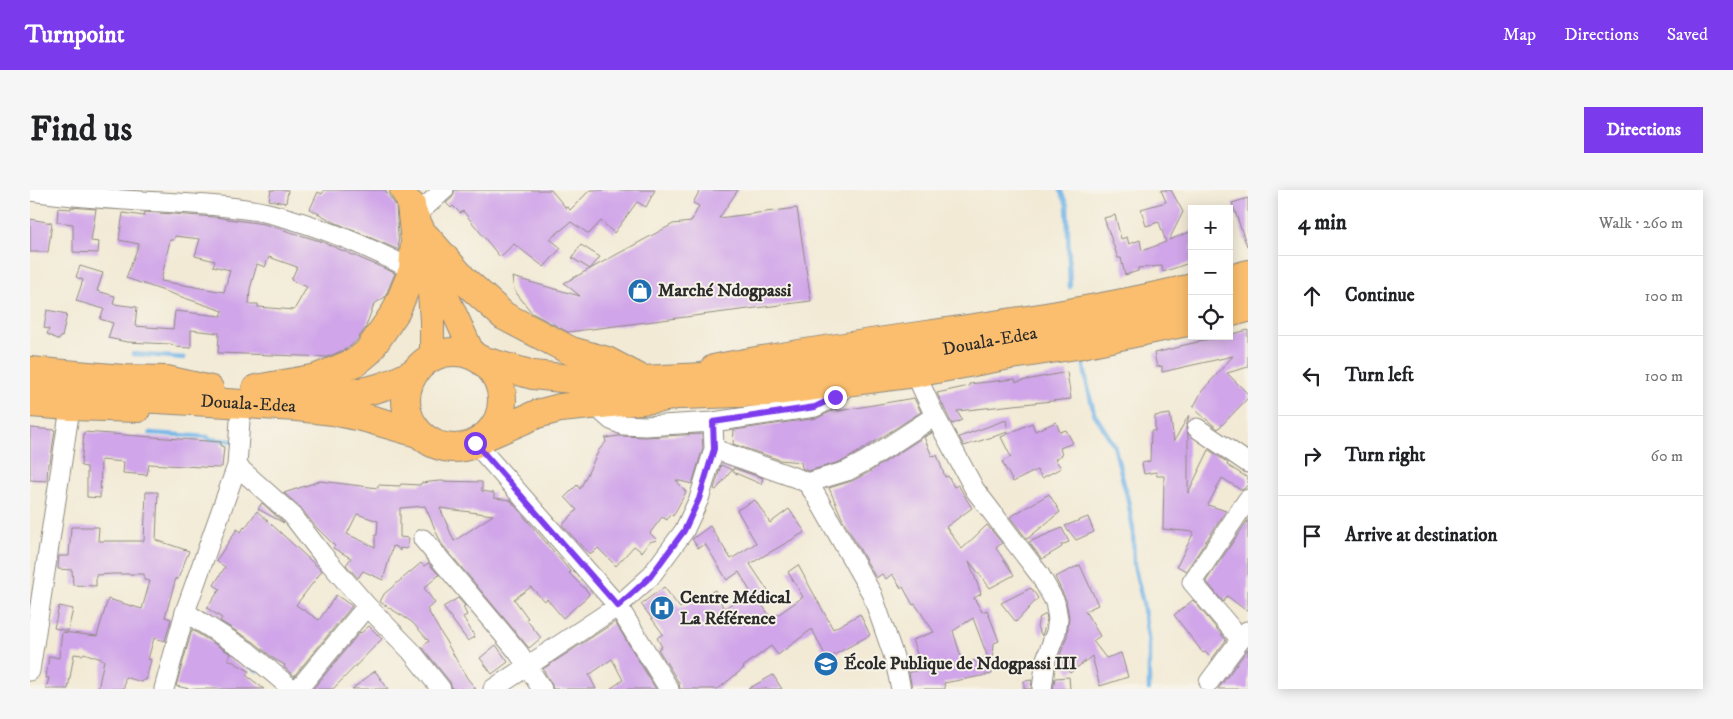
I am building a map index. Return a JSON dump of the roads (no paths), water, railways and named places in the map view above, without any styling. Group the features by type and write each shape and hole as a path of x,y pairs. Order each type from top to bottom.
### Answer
{"highway":[{"path":"416,229 464,280 504,316 571,351 607,361 653,385"},
{"path":"232,396 317,378 362,358 396,311 416,229"},
{"path":"1233,293 1248,289"},
{"name":"Douala-Edea","path":"653,385 887,360 1100,322 1188,303"},
{"path":"444,352 457,352 533,375 564,380 653,385 593,404 560,408 537,414 463,447 451,448 439,446 428,441 418,433 406,410 405,398 408,385 423,365 444,352"},
{"path":"478,358 490,368 498,379 502,391 502,404 499,416 493,428 479,440"},
{"name":"Douala-Edea","path":"232,396 368,391 384,386 423,365"},
{"name":"Douala-Edea","path":"30,387 74,400 123,387 232,396 333,411 418,433"}],"main road":[{"path":"416,229 478,358"},
{"path":"416,229 432,321 423,365"},
{"path":"1233,275 1248,272"},
{"path":"653,385 790,353 1097,307 1188,287"},
{"path":"1233,314 1248,310"},
{"path":"653,385 767,394 916,376 1005,358 1077,347 1188,324"},
{"path":"30,369 124,377 167,378 198,384 232,396"},
{"path":"30,405 74,400"}],"street":[{"path":"30,191 78,197 201,204 267,213 310,226 376,251 416,229 444,190"},
{"path":"916,376 935,416 975,490 1040,575 1056,602 1058,619 1056,632 1046,659 1042,689"},
{"path":"593,404 611,420 623,425 645,426 713,422 815,407 835,397 848,384"},
{"path":"164,689 185,612 236,466 232,396"},
{"path":"30,671 74,400"},
{"path":"807,483 847,471 866,461 935,416"},
{"path":"493,689 618,606 650,577 684,531 699,499 714,449 713,422"},
{"path":"1197,428 1248,462"},
{"path":"479,440 618,606 669,689"},
{"path":"714,449 807,483 824,508 872,594 894,656 900,689"},
{"path":"236,466 292,515 322,554 367,606 411,651 440,689"},
{"path":"1209,682 1244,635 1192,582 1248,499"},
{"path":"423,539 518,652 542,689"},
{"path":"298,689 367,606"},
{"path":"185,612 247,651 292,689"}],"waterway":[{"path":"1060,190 1067,205 1070,287"},
{"path":"133,354 184,358"},
{"path":"1083,360 1094,413 1114,445 1128,500 1133,529 1134,565 1143,603 1149,644 1149,689"},
{"path":"150,433 208,437 208,439 234,441"},
{"path":"231,654 257,670"}],"place":[{"name":"Marché Ndogpassi","path":"640,291"},
{"name":"Centre Médical La Référence","path":"662,608"},
{"name":"École Publique de Ndogpassi III","path":"826,664"}]}
